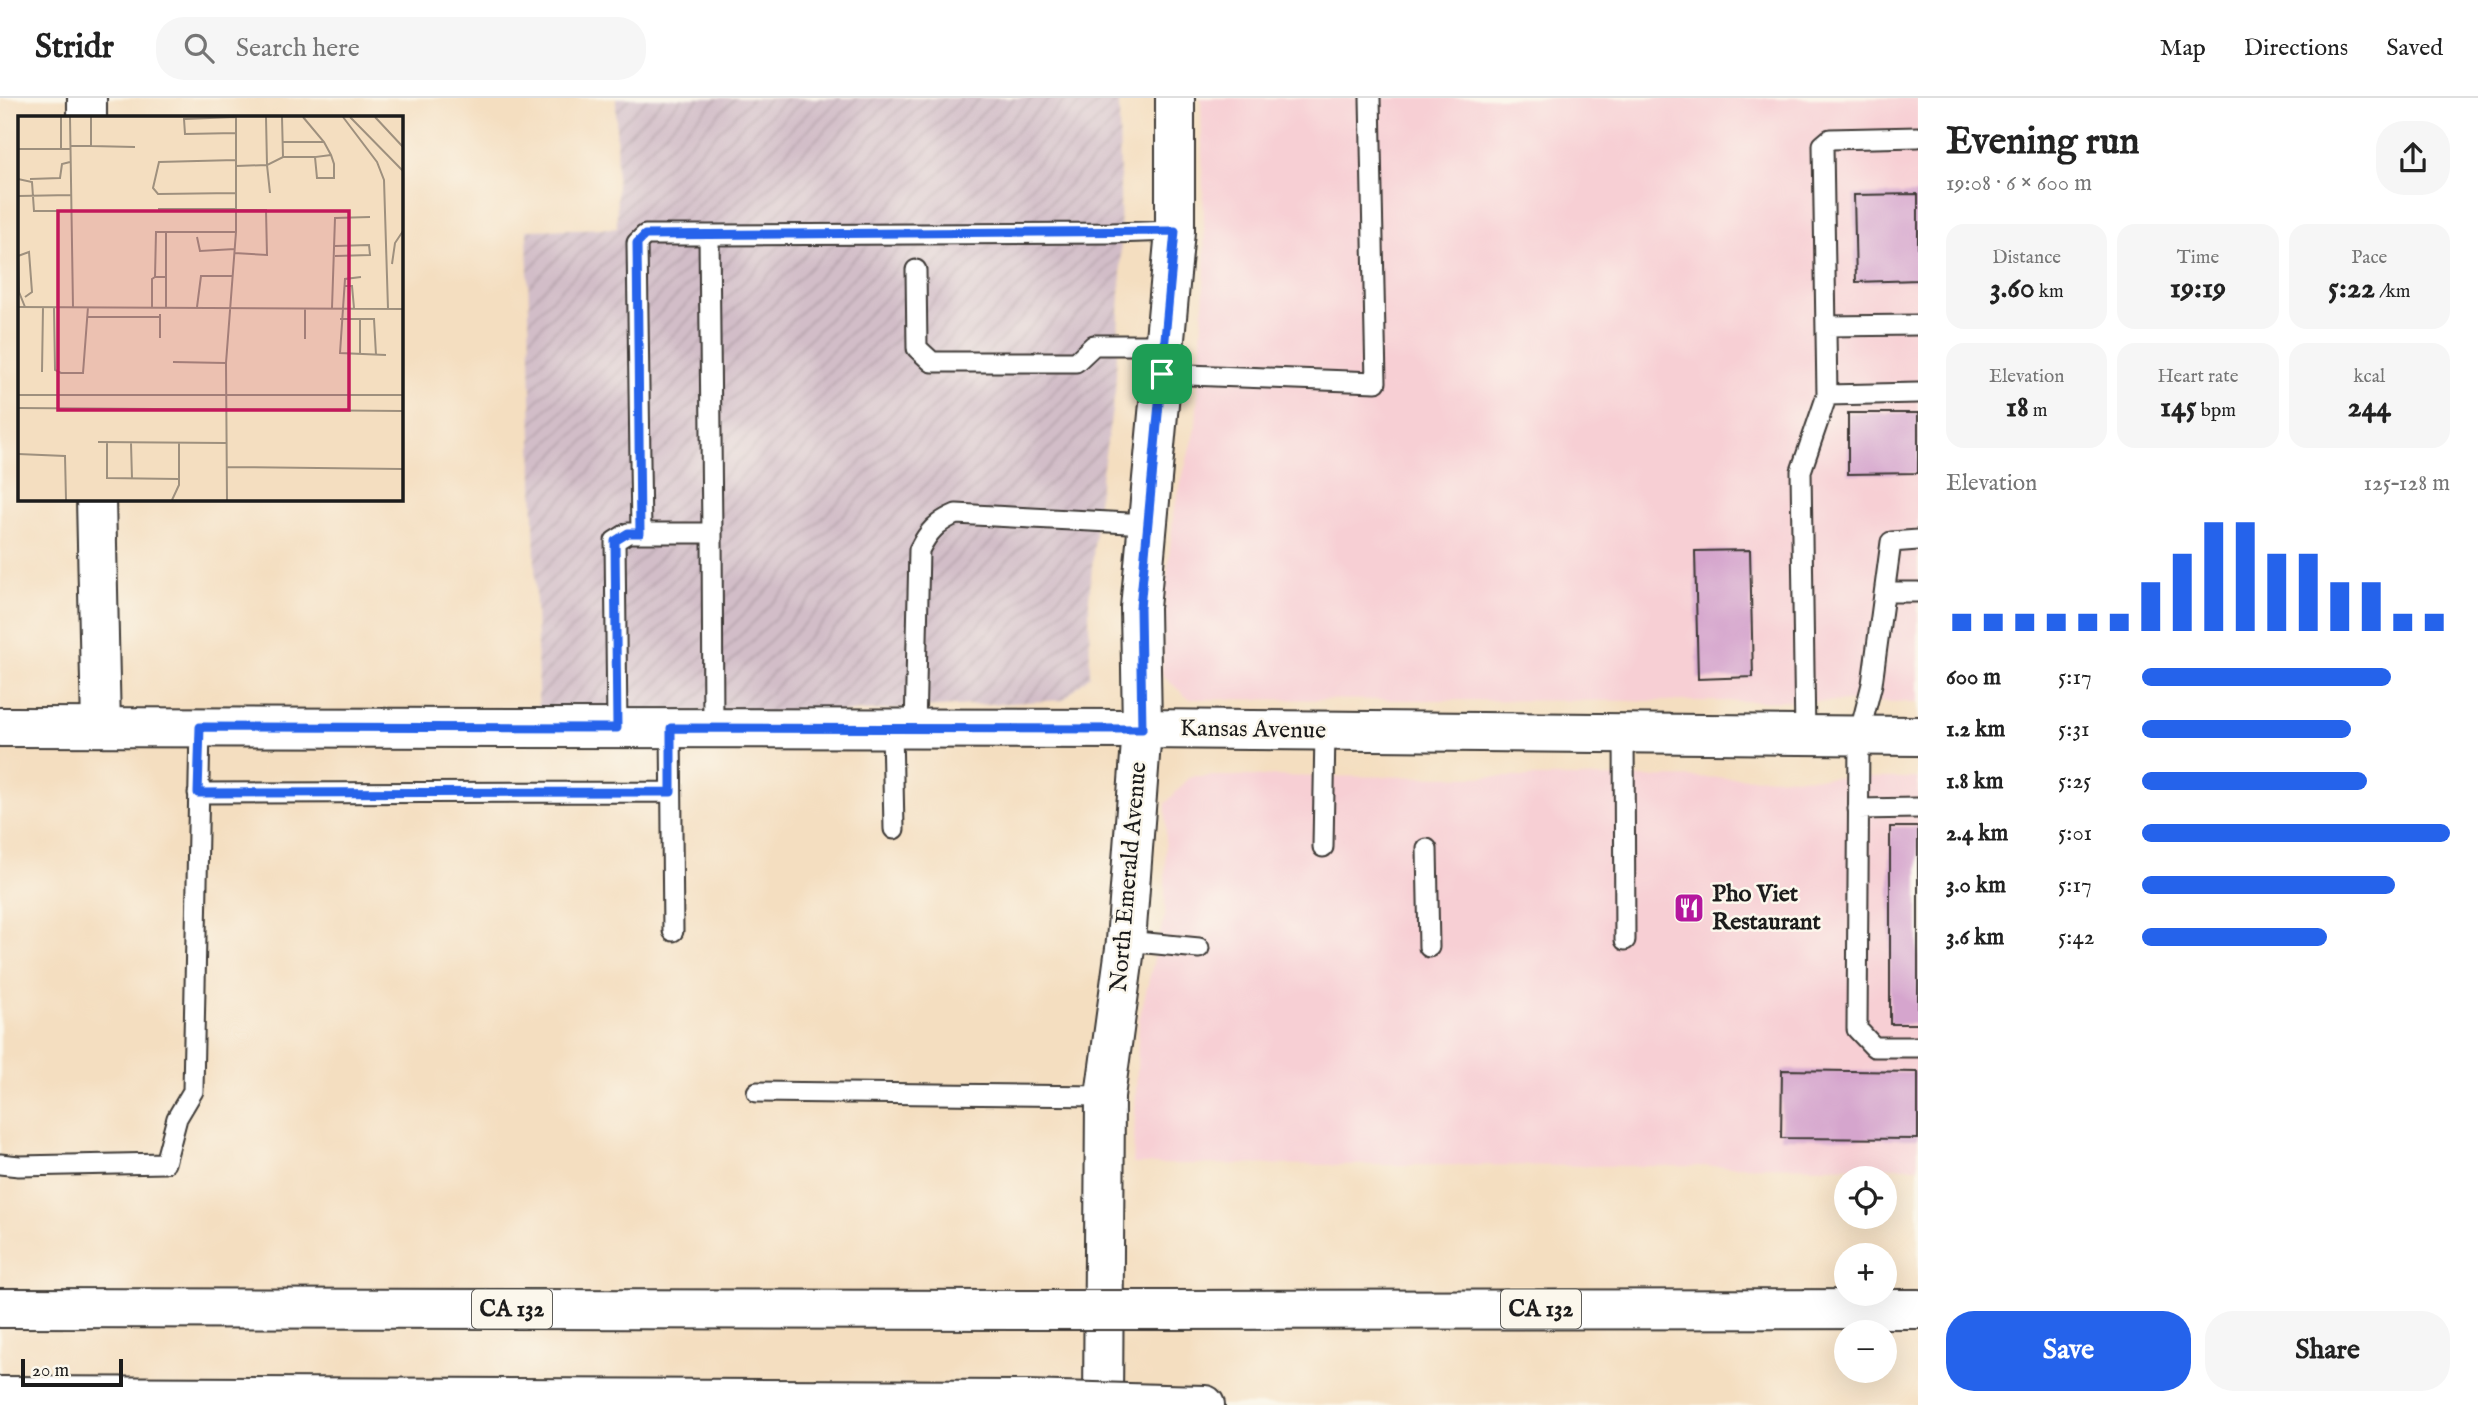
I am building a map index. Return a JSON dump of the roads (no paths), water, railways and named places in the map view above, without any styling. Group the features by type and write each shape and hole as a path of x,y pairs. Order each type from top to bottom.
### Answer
{"main road":[{"path":"87,98 87,116"},
{"name":"North Emerald Avenue","path":"1102,1405 1105,1096 1126,942 1142,729 1140,608 1175,231 1175,98"},
{"path":"96,500 101,727"},
{"name":"Kansas Avenue","path":"0,727 1142,729 1918,736"},
{"name":"CA 132","path":"0,1308 1918,1309"},
{"path":"0,1396 1025,1400 1205,1405"}],"lane":[{"path":"916,270 917,348 932,362 1076,362 1094,345 1163,359 1376,382 1370,98"},
{"path":"1805,735 1801,471 1827,395 1823,145 1830,139 1918,137"},
{"path":"640,533 637,243 645,235 1175,231"},
{"path":"709,235 713,728"},
{"path":"1826,326 1918,325"},
{"path":"1827,395 1918,393"},
{"path":"894,829 919,550 926,536 940,521 956,514 1148,524"},
{"path":"617,728 615,541 628,533 712,533"},
{"path":"1918,540 1891,542 1872,684 1859,735 1857,1029 1874,1047 1918,1047"},
{"path":"1886,592 1918,592"},
{"path":"0,1164 19,1166 165,1163 177,1118 193,1091 200,727"},
{"path":"671,728 673,931"},
{"path":"1323,847 1325,731"},
{"path":"1624,733 1625,940"},
{"path":"198,793 671,792"},
{"path":"1858,808 1918,808"},
{"path":"1427,849 1429,947"},
{"path":"1126,942 1199,948"},
{"path":"757,1092 1105,1096"}],"place":[{"name":"Pho Viet Restaurant","path":"1689,908"}]}
